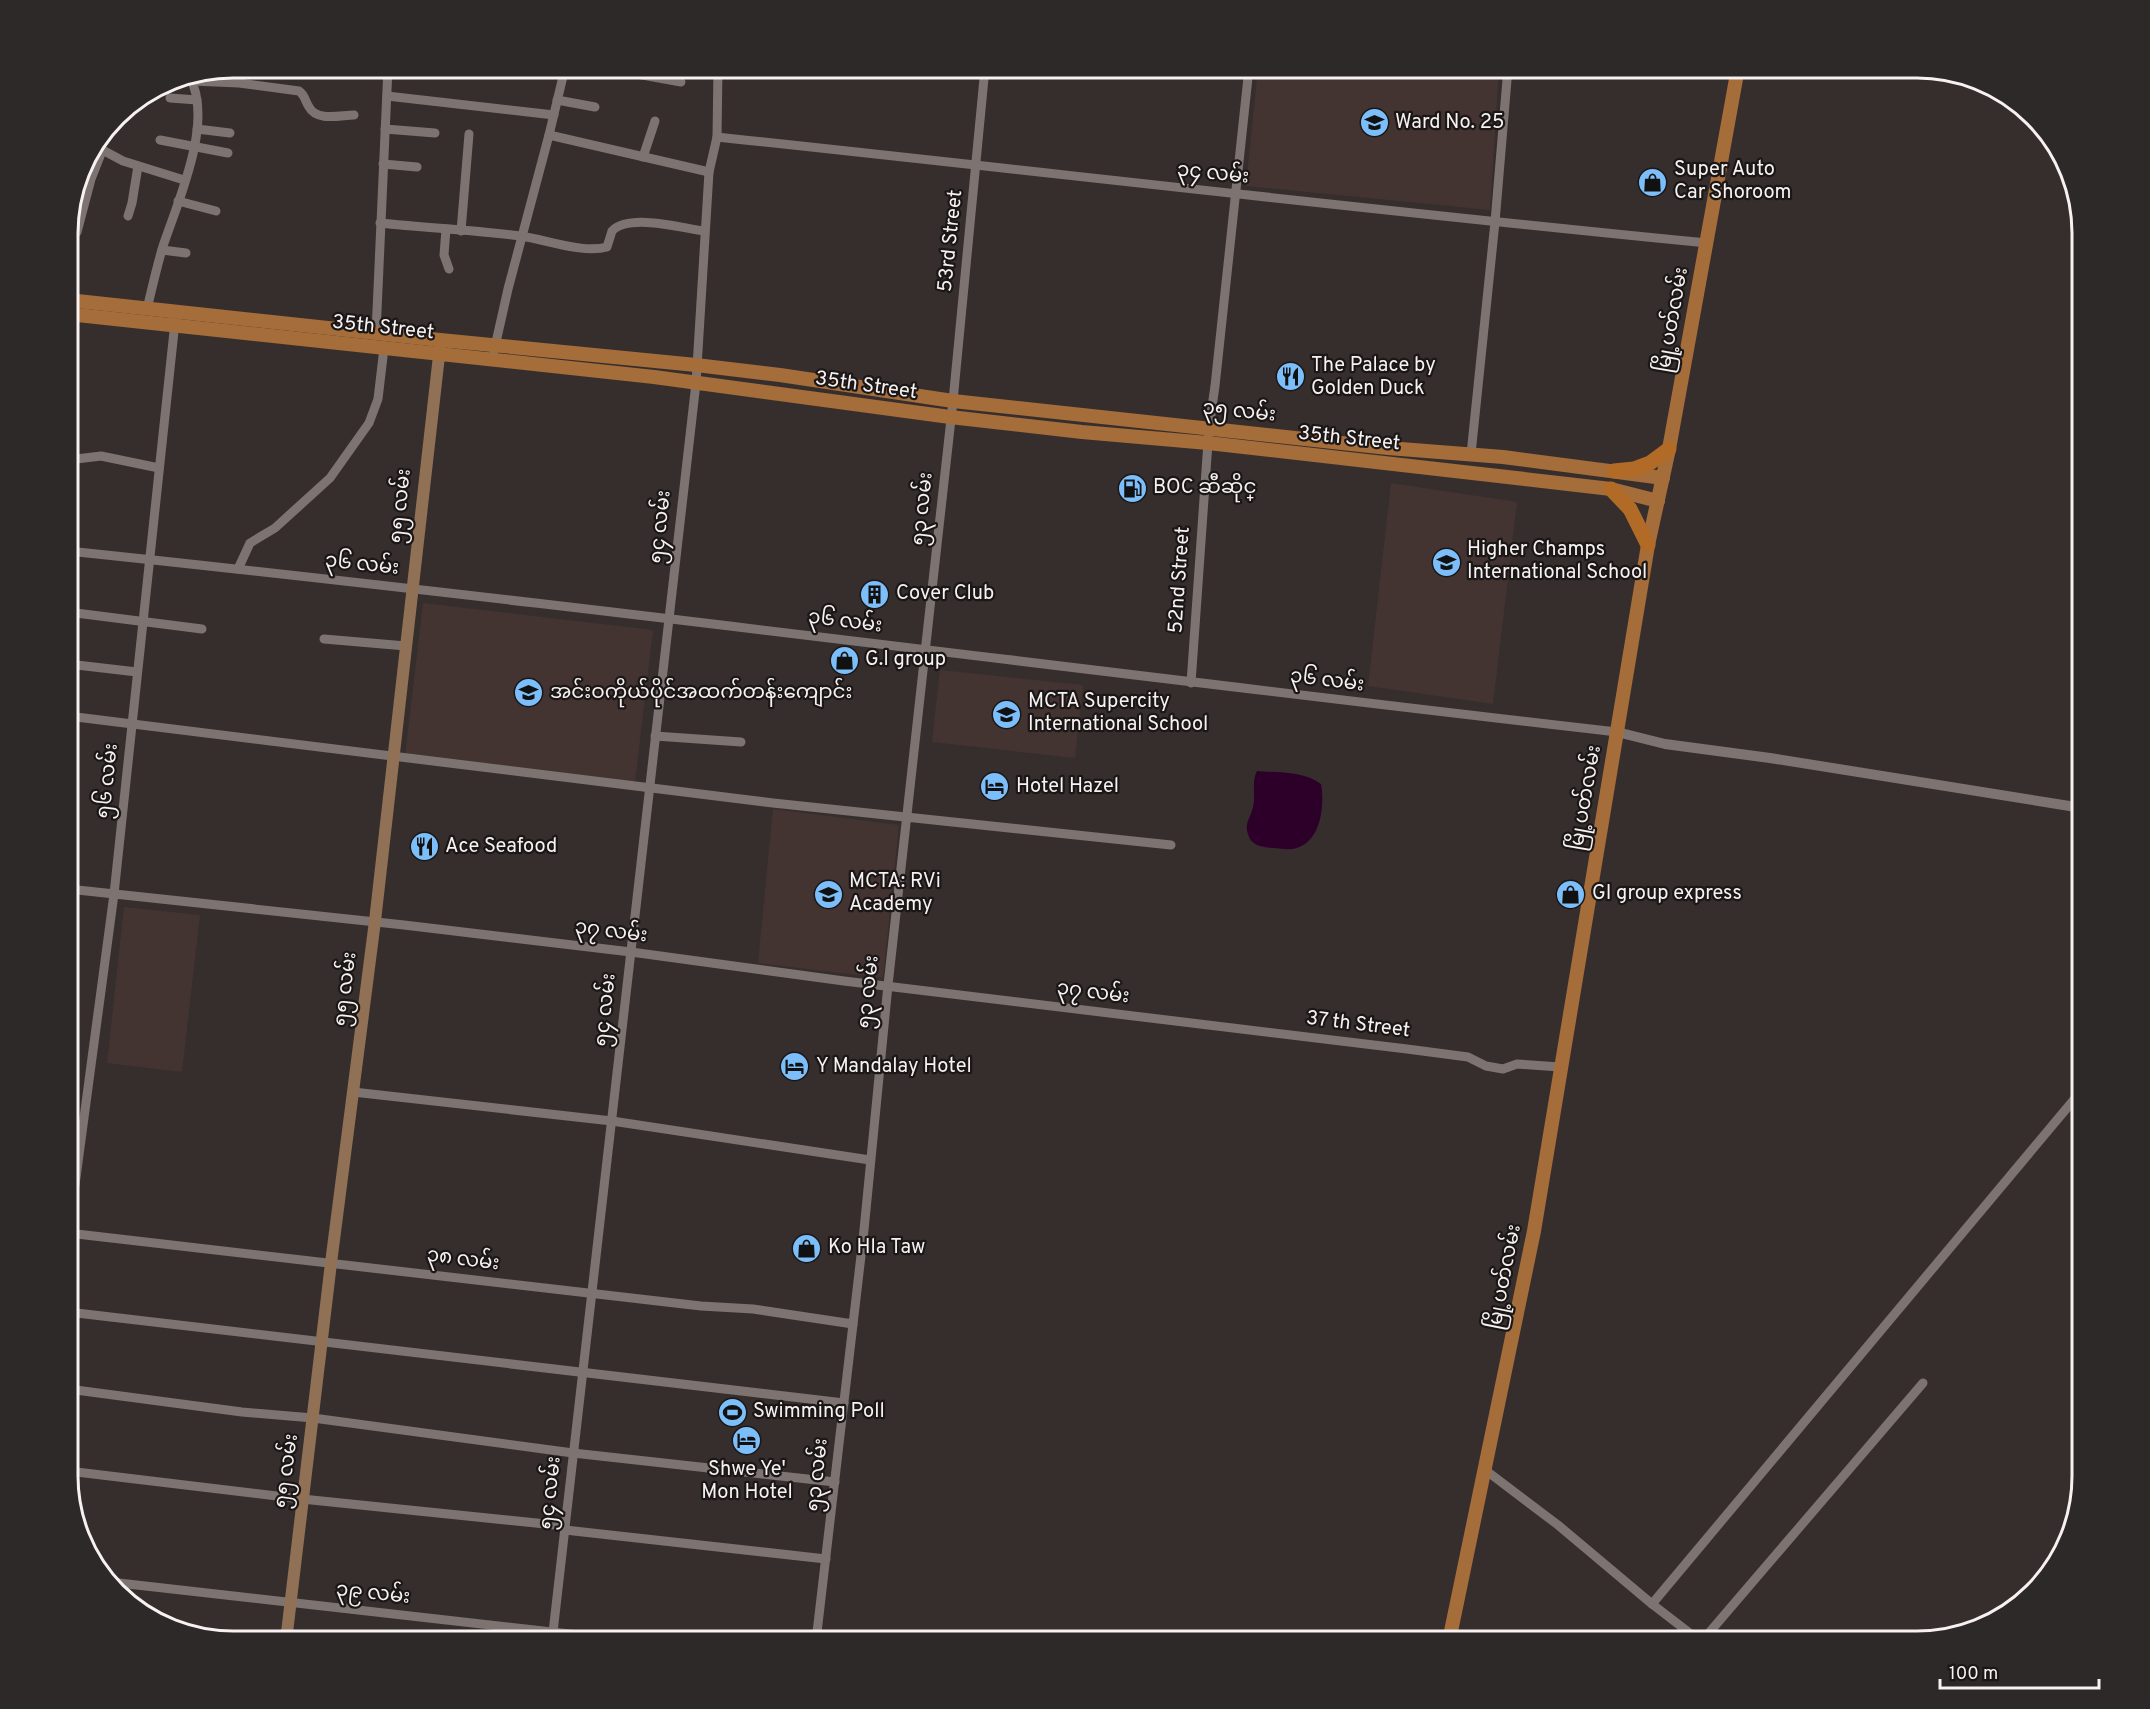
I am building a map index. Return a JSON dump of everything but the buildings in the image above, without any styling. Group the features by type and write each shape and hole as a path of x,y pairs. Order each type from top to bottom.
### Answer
{"highway":[{"path":"1614,471 1634,469 1650,463 1669,449"},
{"path":"1611,489 1630,509 1648,545"}],"main road":[{"name":"မြို့ပတ်လမ်း","path":"1451,1631 1534,1232 1648,545 1669,449 1736,78"},
{"name":"35th Street","path":"78,301 147,309 175,320 384,348 440,347"},
{"name":"35th Street","path":"78,315 376,333 440,347 950,417 1208,443 1611,489 1658,501"},
{"name":"၅၅ လမ်း","path":"287,1631 375,921 440,347"},
{"name":"35th Street","path":"493,353 696,365 953,401"},
{"name":"၃၅ လမ်း","path":"953,401 1518,459 1663,478"},
{"path":"1516,478 1518,459"}],"street":[{"path":"376,333 388,78"},
{"path":"493,353 562,78"},
{"path":"659,78 681,82"},
{"name":"၅၄ လမ်း","path":"554,1631 696,383 709,172 717,137 718,78"},
{"name":"53rd Street","path":"950,417 984,78"},
{"name":"52nd Street","path":"1191,683 1209,428 1248,78"},
{"path":"1471,454 1507,78"},
{"path":"209,80 298,91 313,112 328,117 354,116"},
{"path":"147,309 162,250 194,148 199,109 192,83"},
{"path":"387,96 554,115"},
{"path":"170,98 197,100"},
{"path":"557,100 595,106"},
{"path":"644,156 655,121"},
{"path":"197,129 230,133"},
{"path":"385,129 435,134"},
{"path":"461,231 470,135"},
{"path":"549,135 709,172"},
{"name":"၃၄ လမ်း","path":"717,137 1236,195 1707,243"},
{"path":"160,140 228,153"},
{"path":"102,151 138,166 184,180"},
{"path":"383,164 417,167"},
{"path":"78,228 94,165"},
{"path":"128,216 138,166"},
{"path":"178,201 216,211"},
{"path":"380,223 521,236 596,249 607,247 612,231 626,223 704,231"},
{"path":"446,229 444,255 449,268"},
{"path":"162,250 186,253"},
{"name":"၅၆ လမ်း","path":"78,1160 114,894 175,320"},
{"path":"238,569 250,543 275,528 330,477 369,423 378,399 384,348"},
{"name":"၅၃ လမ်း","path":"817,1631 853,1324 950,417"},
{"path":"78,459 101,456 159,468"},
{"name":"၃၆ လမ်း","path":"78,552 412,588 1191,683 1617,732"},
{"path":"78,613 202,629"},
{"path":"324,639 405,646"},
{"path":"78,665 137,672"},
{"path":"78,717 773,803 1171,845"},
{"path":"1617,732 1665,744 1770,758 2072,806"},
{"path":"656,736 741,742"},
{"name":"၃၇ လမ်း","path":"78,890 375,921 1148,1018"},
{"name":"37 th Street","path":"1148,1018 1468,1057 1486,1066 1503,1069 1517,1064 1560,1067"},
{"path":"353,1092 612,1121 870,1160"},
{"path":"1652,1604 2072,1102"},
{"name":"၃၈ လမ်း","path":"78,1235 701,1306 753,1309 853,1324"},
{"path":"78,1313 844,1403"},
{"path":"1710,1631 1923,1383"},
{"path":"78,1390 242,1412 313,1418 573,1453 835,1482"},
{"path":"1484,1469 1558,1525 1688,1631"},
{"path":"78,1472 826,1559"},
{"name":"၃၉ လမ်း","path":"121,1583 513,1631"}],"shaded area":[{"name":"Ward No. 25","path":"1257,78 1498,78 1490,210 1246,186"},
{"name":"Higher Champs International School","path":"1391,483 1517,502 1493,704 1368,686"},
{"name":"အင်းဝကိုယ်ပိုင်အထက်တန်းကျောင်း","path":"423,603 653,630 635,782 405,756"},
{"name":"MCTA Supercity International School","path":"940,670 1083,685 1075,758 932,742"},
{"path":"1257,771 1299,775 1321,784 1322,803 1319,823 1315,832 1302,846 1290,849 1265,847 1254,843 1249,838 1247,827 1253,807 1254,780"},
{"name":"MCTA: RVi Academy","path":"773,809 899,825 883,978 758,963"},
{"path":"124,907 200,915 182,1072 107,1063"}],"place":[{"name":"Ward No. 25","path":"1374,123"},
{"name":"Super Auto Car Shoroom","path":"1653,182"},
{"name":"The Palace by Golden Duck","path":"1290,377"},
{"name":"BOC ဆီဆိုင္","path":"1132,488"},
{"name":"Higher Champs International School","path":"1446,562"},
{"name":"Cover Club","path":"875,594"},
{"name":"G.I group","path":"844,660"},
{"name":"အင်းဝကိုယ်ပိုင်အထက်တန်းကျောင်း","path":"529,693"},
{"name":"MCTA Supercity International School","path":"1007,714"},
{"name":"Hotel Hazel","path":"995,787"},
{"name":"Ace Seafood","path":"424,847"},
{"name":"MCTA: RVi Academy","path":"828,894"},
{"name":"GI group express","path":"1571,894"},
{"name":"Y Mandalay Hotel","path":"795,1067"},
{"name":"Ko Hla Taw","path":"807,1248"},
{"name":"Swimming Poll","path":"732,1412"},
{"name":"Shwe Ye' Mon Hotel","path":"747,1440"}]}
